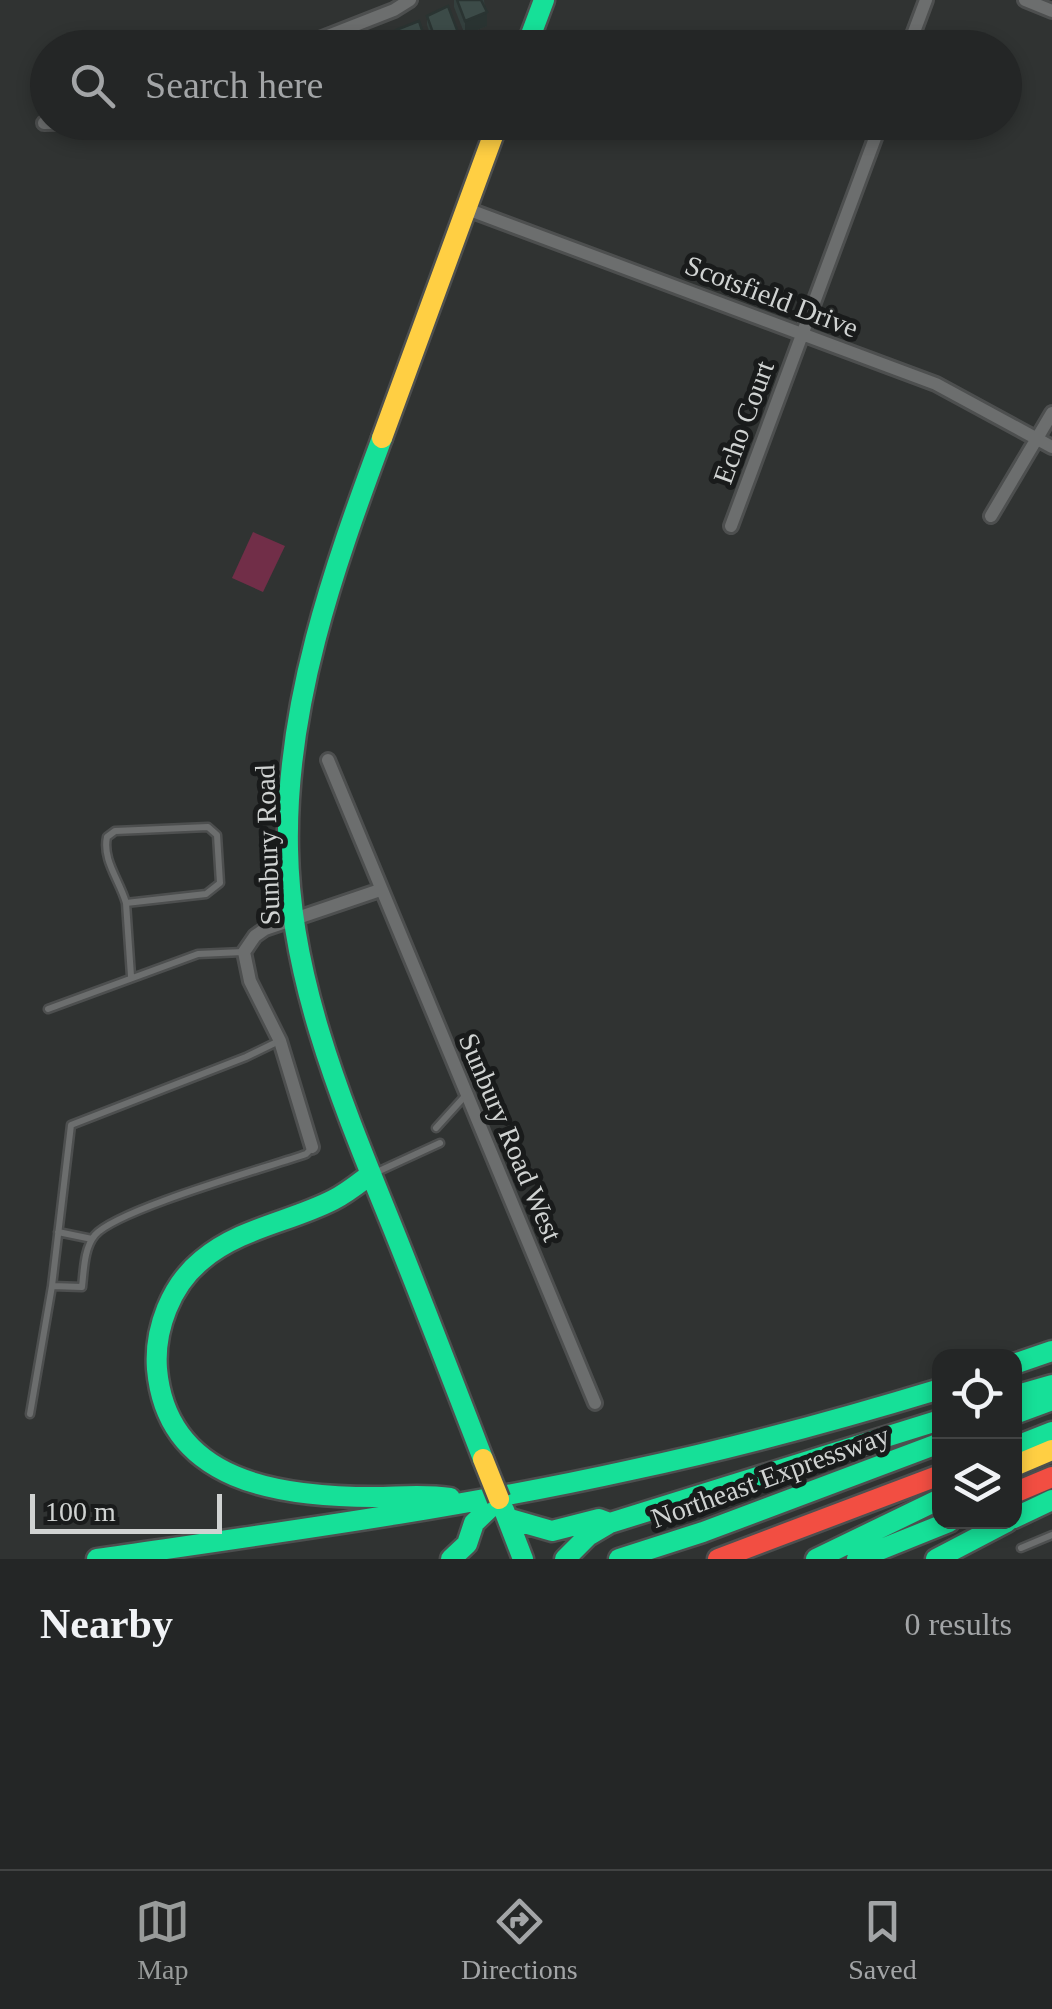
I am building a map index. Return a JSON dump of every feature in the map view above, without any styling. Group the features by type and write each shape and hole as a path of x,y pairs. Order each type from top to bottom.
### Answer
{"main road":[{"path":"533,30 544,0"},
{"name":"Sunbury Road","path":"491,140 352,520 314,636 298,704 289,777 288,855 302,966 323,1042 371,1174 524,1559"},
{"path":"371,1174 336,1198 226,1244 188,1274 167,1306 158,1337 157,1372 164,1408 191,1448 222,1472 244,1482 301,1494 436,1495 474,1513 932,1391"},
{"path":"1022,1361 1052,1351"},
{"path":"1022,1393 1052,1384"},
{"path":"1022,1411 1052,1400"},
{"path":"568,1556 610,1523 932,1422"},
{"path":"1022,1444 1052,1432"},
{"name":"Northeast Expressway","path":"619,1559 932,1445"},
{"path":"1022,1463 1052,1450"},
{"path":"1022,1490 1052,1477"},
{"name":"Northeast Expressway","path":"718,1559 932,1478"},
{"path":"1022,1514 1052,1500"},
{"path":"816,1559 932,1504"},
{"path":"97,1559 503,1508 552,1531 599,1520 610,1523"},
{"path":"451,1559 467,1544 474,1513"},
{"path":"858,1559 932,1529"},
{"path":"936,1559 994,1529"}],"street":[{"path":"343,30 410,0"},
{"path":"915,30 926,0"},
{"path":"1024,0 1052,11"},
{"name":"Echo Court","path":"731,526 873,140"},
{"name":"Scotsfield Drive","path":"466,208 936,384 1052,447"},
{"path":"991,516 1052,413"},
{"name":"Sunbury Road West","path":"328,760 595,1403"},
{"path":"312,1147 280,1041 250,981 244,952 260,931 380,890"}],"lane":[{"path":"126,902 215,890 220,883 214,831 115,831 107,837 108,860 126,902 131,976"},
{"path":"48,1009 198,954 244,952"},
{"path":"30,1414 52,1286 72,1124 246,1058 280,1041"},
{"path":"436,1128 466,1095"},
{"path":"371,1174 440,1143"},
{"path":"52,1286 82,1287 88,1246 97,1232 146,1208 295,1158 312,1147"},
{"path":"58,1232 92,1239"},
{"path":"1022,1548 1052,1535"}],"shaded area":[{"path":"253,532 285,546 263,592 232,578"}],"building":[{"path":"457,0 481,0 487,12 465,21"},
{"path":"448,6 457,30 432,30 427,16"},
{"path":"419,21 422,30 396,30"}],"traffic: fast":[{"path":"533,30 544,0"},
{"path":"382,438 330,588 304,691 289,796 291,898 298,947 322,1042 483,1459"},
{"path":"371,1174 317,1208 232,1240 191,1270 173,1295 158,1339 157,1369 165,1407 182,1437 206,1460 234,1476 267,1487 338,1496 450,1498"},
{"path":"1022,1361 1052,1351"},
{"path":"1022,1394 1052,1385"},
{"path":"97,1559 565,1484 748,1443 932,1391"},
{"path":"1022,1411 1052,1400"},
{"path":"565,1559 588,1536 610,1523 932,1422"},
{"path":"1022,1444 1052,1432"},
{"path":"619,1559 703,1532 932,1446"},
{"path":"451,1559 467,1544 474,1523 499,1499"},
{"path":"1022,1514 1052,1500"},
{"path":"816,1559 932,1503"},
{"path":"504,1510 523,1559"},
{"path":"507,1518 552,1531 599,1519 607,1522"},
{"path":"857,1559 932,1529"},
{"path":"936,1559 994,1529"}],"traffic: slow":[{"path":"382,438 491,140"},
{"path":"1022,1463 1052,1450"},
{"path":"483,1459 499,1499"}],"traffic: jam":[{"path":"1022,1490 1052,1477"},
{"path":"718,1559 932,1478"}]}
